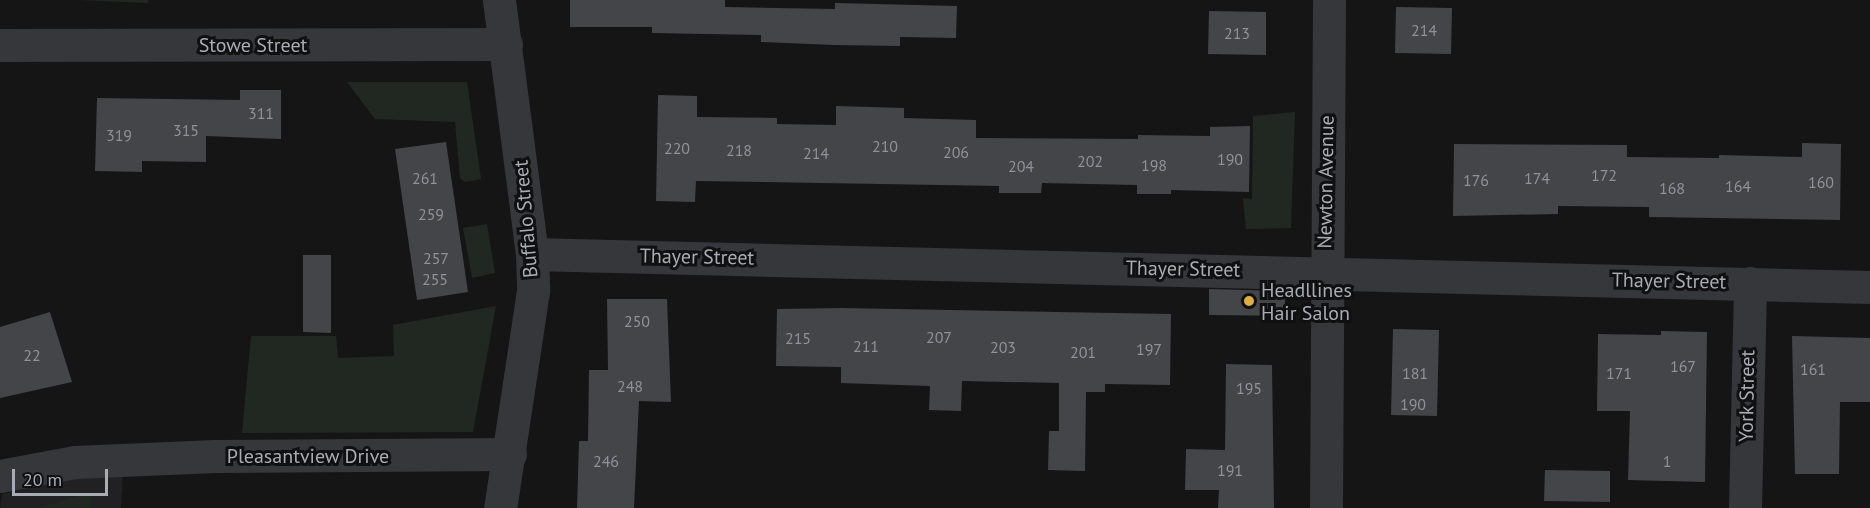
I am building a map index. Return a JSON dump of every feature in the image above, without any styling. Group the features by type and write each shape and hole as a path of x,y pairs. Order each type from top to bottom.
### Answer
{"street":[{"name":"Buffalo Street","path":"499,0 532,254 532,296 510,454 500,508"},
{"name":"Newton Avenue","path":"1326,508 1325,272 1329,0"},
{"name":"Stowe Street","path":"0,45 506,44"},
{"name":"Thayer Street","path":"532,254 1870,287"},
{"name":"York Street","path":"1745,508 1750,283"},
{"name":"Pleasantview Drive","path":"0,476 75,462 215,456 510,454"}],"shaded area":[{"path":"79,0 148,0 148,3"},
{"path":"347,82 467,82 481,179 465,182 460,178 455,122 375,119"},
{"path":"1295,112 1291,228 1246,229 1243,198 1252,199 1253,116"},
{"path":"487,224 495,273 472,278 463,228"},
{"path":"496,306 473,432 242,433 251,336 336,336 338,358 394,356 393,325"},
{"path":"123,473 121,508 0,508 2,494 68,479"},
{"path":"91,492 91,508 38,508"}],"building":[{"path":"570,0 725,0 725,7 835,9 835,3 957,6 956,38 900,37 900,46 834,45 761,42 761,35 652,33 652,27 570,27"},
{"path":"1396,7 1452,8 1451,54 1395,53"},
{"path":"1209,11 1266,12 1266,55 1208,54"},
{"path":"240,90 281,90 281,139 206,136 206,162 142,161 142,172 95,171 97,98 240,100"},
{"path":"658,95 697,96 697,117 777,118 777,124 836,125 836,106 904,108 904,118 976,120 976,138 1138,139 1138,135 1210,136 1210,127 1250,126 1249,192 1171,190 1171,194 1137,194 1137,185 1042,183 1041,193 999,193 999,186 696,181 695,202 656,201"},
{"path":"446,142 468,292 417,300 395,149"},
{"path":"1802,143 1841,144 1840,220 1649,217 1649,207 1558,206 1558,214 1453,216 1454,144 1627,145 1627,157 1719,158 1719,155 1802,157"},
{"path":"303,255 331,255 331,333 303,332"},
{"path":"1209,289 1285,291 1285,316 1209,315"},
{"path":"607,299 667,299 671,402 639,401 634,508 577,508 579,441 588,441 589,370 608,370"},
{"path":"842,308 1171,314 1170,385 1105,384 1105,392 1086,392 1085,471 1048,470 1049,431 1059,431 1059,383 962,381 961,411 929,410 930,386 841,383 841,367 776,366 777,309"},
{"path":"50,312 72,382 0,398 0,327"},
{"path":"1393,329 1439,330 1437,416 1391,415"},
{"path":"1661,331 1707,332 1705,482 1628,480 1630,411 1597,411 1598,334 1661,335"},
{"path":"1792,336 1870,338 1870,402 1840,402 1839,474 1795,474"},
{"path":"1226,364 1272,365 1274,508 1218,508 1219,490 1185,490 1186,449 1225,450"},
{"path":"1545,470 1610,471 1610,502 1544,501"}],"place":[{"name":"Headllines Hair Salon","path":"1249,301"}]}
